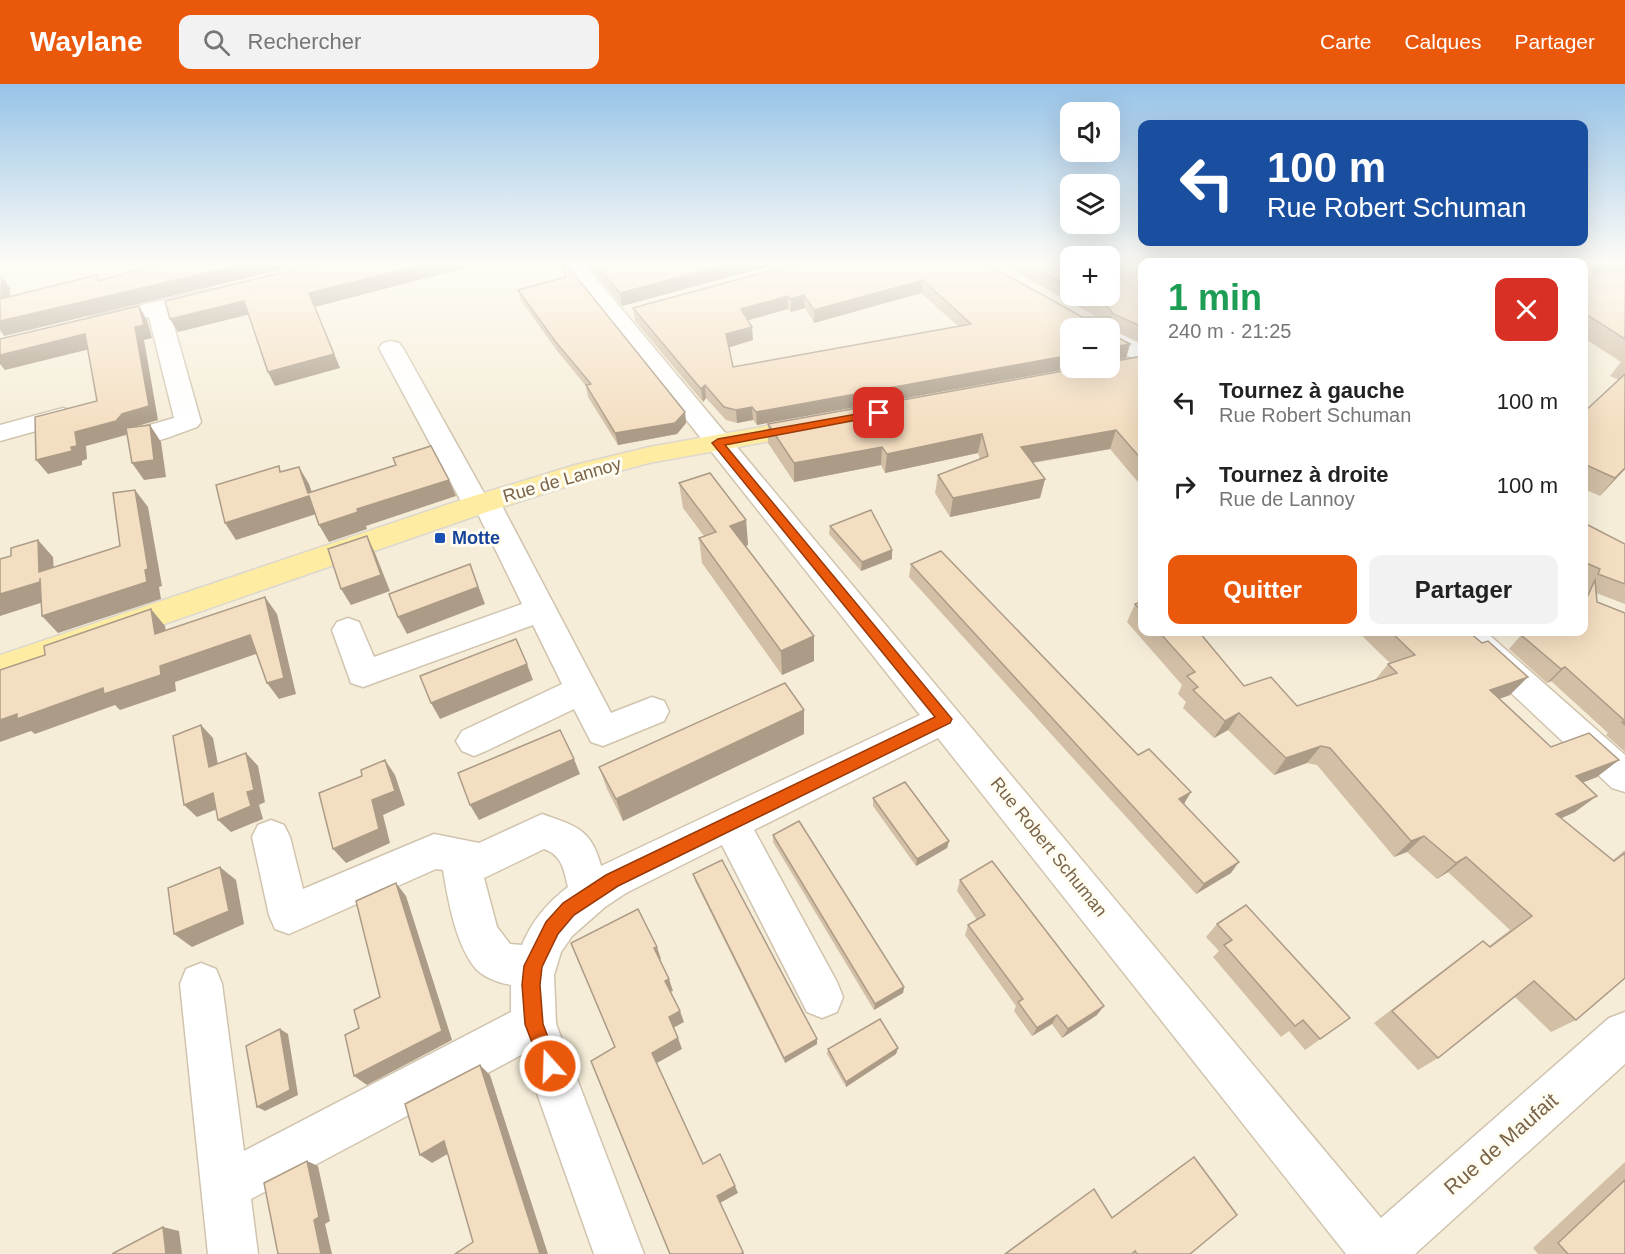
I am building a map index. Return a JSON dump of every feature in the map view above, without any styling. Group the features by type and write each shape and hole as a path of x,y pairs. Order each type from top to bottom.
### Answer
{"main road":[{"path":"1120,368 1138,365"},
{"name":"Rue de Lannoy","path":"0,668 481,504 606,465 833,422"}],"street":[{"path":"79,327 114,319"},
{"path":"141,436 188,422 161,319"},
{"name":"Rue Robert Schuman","path":"617,319 1378,1254"},
{"path":"1120,341 1138,351"},
{"path":"391,348 540,609 603,732 652,711"},
{"path":"0,433 63,416"},
{"path":"348,630 363,674 540,609"},
{"path":"1470,636 1625,777"},
{"path":"474,741 581,690"},
{"path":"619,1254 534,1024 531,985 533,966 552,928 568,909 612,880 945,719"},
{"path":"731,824 822,997"},
{"path":"271,837 289,915 434,851 481,861 542,831 567,840 580,858 589,894"},
{"path":"460,856 474,925 490,956 501,963 533,966"},
{"path":"201,984 233,1254"},
{"path":"225,1186 534,1024"},
{"name":"Rue de Maufait","path":"1378,1254 1625,1034"}],"shaded area":[{"path":"0,319 1060,319 1060,378 1120,378 1120,319 1138,319 1138,636 1588,636 1588,319 1625,319 1625,1254 0,1254"}],"building":[{"path":"86,319 142,319 144,325 135,327 149,406 122,414 116,421 75,432 77,446 71,447 72,451 36,460 35,417 97,401 85,334 0,355 0,339"},
{"path":"250,319 319,319 334,354 268,372"},
{"path":"539,319 610,319 685,412 675,423 615,433 586,385 591,384"},
{"path":"642,319 747,319 752,327 726,334 733,367 971,324 965,319 1060,319 1060,357 756,412 752,407 736,410 724,407 705,385 701,389"},
{"path":"1124,319 1138,319 1138,325"},
{"path":"1593,319 1625,319 1625,339"},
{"path":"1120,339 1130,344 1120,346"},
{"path":"1138,357 1138,455 1116,430 1021,447 1045,479 953,498 938,475 988,456 982,434 887,454 882,447 794,463 768,424 1060,372 1060,378 1120,378 1120,360"},
{"path":"1625,374 1625,468 1615,478 1588,466 1588,408"},
{"path":"150,425 154,460 132,463 126,428"},
{"path":"431,446 449,480 357,509 358,512 319,525 309,496 225,523 216,485 279,466 280,472 299,467 308,493 396,465 393,458"},
{"path":"710,473 746,520 730,526 814,636 781,651 699,538 716,532 679,483"},
{"path":"135,490 148,569 145,570 147,582 42,616 40,578 40,582 0,594 0,559 11,556 11,548 38,540 39,572 120,546 113,493"},
{"path":"871,510 892,550 862,562 830,526"},
{"path":"1588,525 1625,544 1625,584 1598,574 1600,569 1588,564"},
{"path":"367,536 381,575 341,589 328,549"},
{"path":"941,551 1138,755 1149,749 1191,792 1179,799 1239,862 1204,884 911,564"},
{"path":"470,564 478,587 398,617 389,594"},
{"path":"1595,580 1597,602 1625,613 1625,721 1565,667 1561,669 1522,636 1588,636 1588,595"},
{"path":"265,597 284,678 267,683 250,635 160,666 161,675 104,694 103,688 17,719 17,714 0,720 0,670 45,655 44,646 151,609 155,634"},
{"path":"1163,636 1202,636 1244,686 1271,677 1297,706 1397,673 1388,664 1415,655 1395,636 1474,636 1482,643 1488,641 1528,677 1490,690 1551,747 1589,733 1619,760 1576,776 1597,796 1556,814 1614,861 1625,853 1625,978 1576,1020 1534,981 1438,1058 1392,1011 1483,941 1490,947 1532,916 1466,857 1456,863 1424,836 1411,841 1330,748 1321,746 1286,758 1239,713 1225,721 1193,690 1198,687 1187,676 1195,672"},
{"path":"516,639 527,664 431,703 420,676"},
{"path":"785,683 804,710 616,799 599,767"},
{"path":"201,725 209,767 246,753 254,790 247,792 251,806 218,820 213,793 184,805 173,736"},
{"path":"560,730 574,759 470,805 458,773"},
{"path":"385,760 395,791 372,800 379,829 333,849 319,793 362,776 361,770"},
{"path":"905,782 949,841 917,859 873,798"},
{"path":"799,821 904,987 875,1004 773,835"},
{"path":"722,860 817,1039 784,1058 693,874"},
{"path":"992,861 1104,1006 1068,1029 1057,1015 1037,1028 1018,1002 1023,999 968,925 985,915 960,880"},
{"path":"220,867 229,911 174,934 168,888"},
{"path":"396,883 442,1031 354,1076 345,1035 359,1028 354,1010 380,997 356,901"},
{"path":"1246,905 1350,1018 1320,1039 1303,1020 1295,1026 1224,945 1232,940 1217,924"},
{"path":"638,909 657,947 654,948 669,979 665,981 680,1011 669,1017 678,1038 652,1053 703,1164 720,1154 735,1186 717,1196 743,1252 741,1254 670,1254 591,1061 615,1047 571,943"},
{"path":"880,1019 898,1048 846,1082 828,1049"},
{"path":"280,1029 290,1090 257,1107 246,1046"},
{"path":"480,1065 540,1254 455,1254 473,1242 444,1141 420,1155 405,1104"},
{"path":"1194,1157 1237,1215 1190,1254 1137,1254 1135,1251 1132,1254 1005,1254 1094,1189 1112,1218"},
{"path":"307,1161 319,1217 314,1220 321,1254 278,1254 264,1183"},
{"path":"1625,1180 1625,1254 1568,1254 1558,1243"},
{"path":"163,1227 166,1254 112,1254"}],"place":[{"name":"Motte","path":"440,538"}],"route":[{"path":"550,1066 534,1024 531,985 533,966 552,928 568,909 612,880 945,719 839,593 718,443 879,413"}]}
